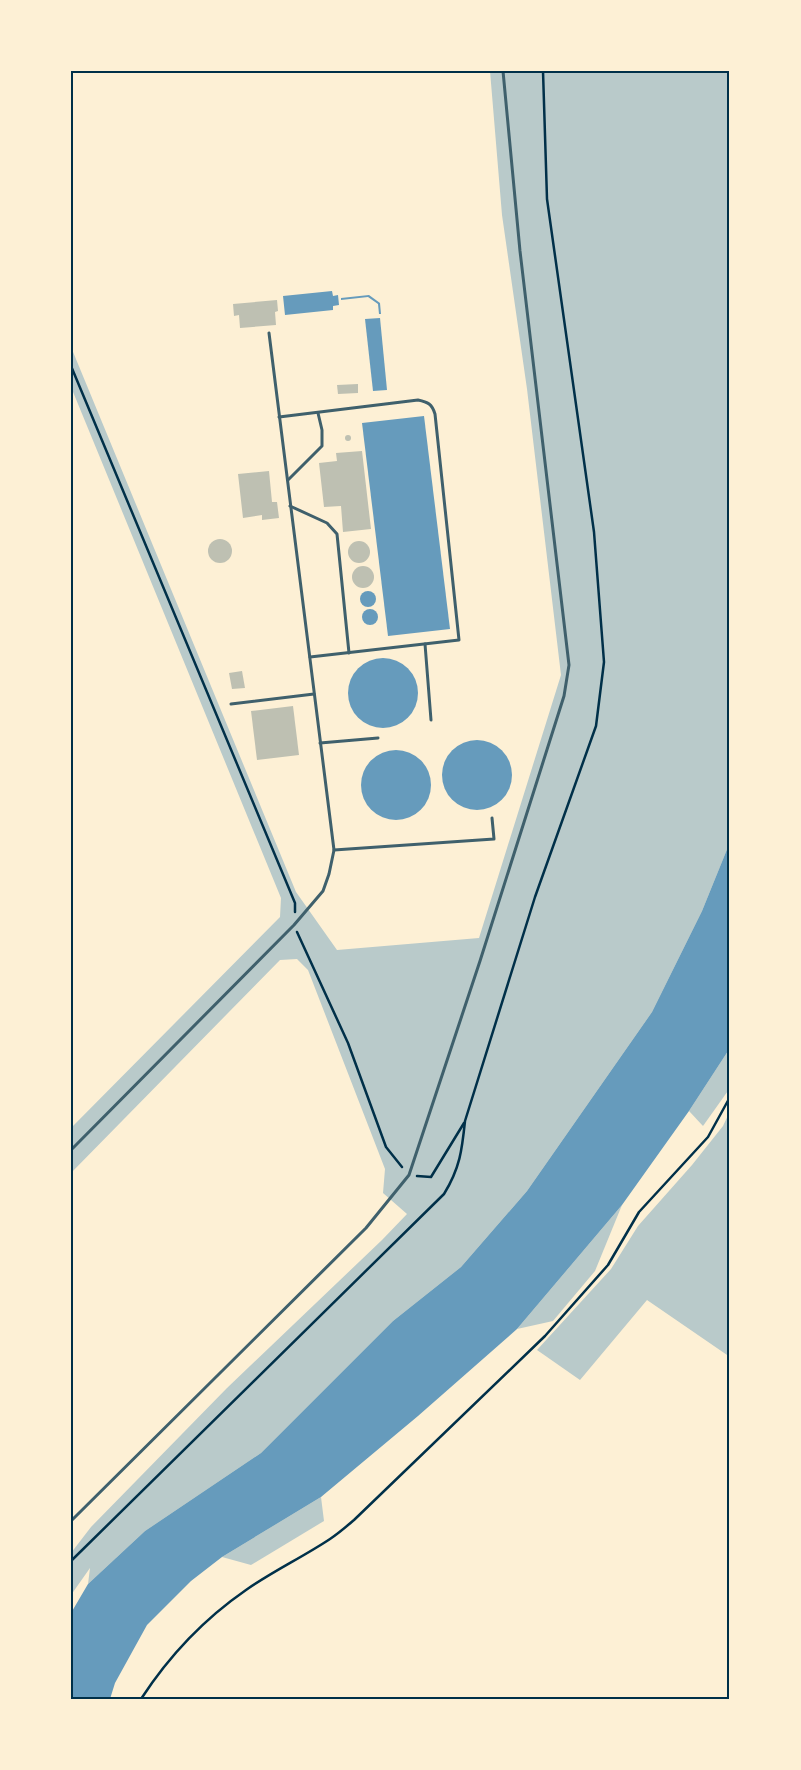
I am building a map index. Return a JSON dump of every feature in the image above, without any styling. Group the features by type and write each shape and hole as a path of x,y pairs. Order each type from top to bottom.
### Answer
{"lane":[{"path":"71,1521 366,1228 409,1175 480,962 564,696 569,665 520,251 503,71"},
{"path":"71,1150 294,925 323,891 329,874 334,850 269,333"},
{"path":"279,417 418,400 432,406 436,424 459,640 309,657"},
{"path":"287,480 322,446 322,430 318,412"},
{"path":"290,506 327,523 337,534 349,653"},
{"path":"425,644 431,720"},
{"path":"231,704 314,694"},
{"path":"320,743 378,738"},
{"path":"334,850 494,839 492,818"}],"path":[{"path":"71,1561 444,1194 454,1179 461,1156 466,1120 535,897 596,726 604,662 594,532 547,200 543,71"},
{"path":"71,366 295,902 294,925 348,1043 386,1147 409,1175 431,1177 466,1120"},
{"path":"141,1699 156,1676 180,1646 214,1615 246,1590 331,1538 354,1520 545,1336 608,1265 639,1212 708,1137 730,1097"}],"shaded area":[{"path":"490,71 730,71 730,842 702,911 652,1012 527,1191 461,1267 393,1321 261,1453 145,1531 88,1584 90,1568 71,1595 71,1553 91,1527 227,1388 407,1214 383,1193 385,1169 308,970 297,959 280,960 71,1173 71,1128 280,917 281,898 71,387 71,347 296,892 337,950 479,938 561,675 527,389 502,215"},
{"path":"730,1048 730,1088 703,1126 689,1111"},
{"path":"730,1111 730,1357 647,1300 580,1380 537,1350 611,1269 638,1226 692,1165 723,1126"},
{"path":"622,1205 595,1271 553,1321 517,1329"},
{"path":"321,1497 324,1521 251,1565 222,1557"}],"water":[{"path":"332,291 333,296 338,295 339,305 333,306 333,310 285,315 283,296"},
{"path":"369,295 380,303 381,314 379,314 378,304 368,297 341,300 341,298"},
{"path":"380,318 387,390 373,391 365,319"},
{"path":"424,416 450,629 388,636 362,423"},
{"path":"365,591 371,591 376,596 374,605 365,607 360,602 360,596"},
{"path":"367,609 373,609 378,614 376,623 367,625 362,620 362,614"},
{"path":"390,658 403,664 412,673 416,679 418,693 416,707 408,718 397,726 376,728 369,726 358,718 350,707 348,686 350,679 358,668 369,660"},
{"path":"484,740 497,746 506,755 510,761 512,775 510,789 502,800 491,808 470,810 463,808 452,800 444,789 442,768 444,761 452,750 463,742"},
{"path":"389,750 403,750 416,756 425,765 431,778 429,798 421,810 403,820 389,820 376,814 367,805 361,792 361,778 367,765 376,756"},
{"path":"730,842 730,1048 689,1111 622,1205 517,1329 418,1416 321,1497 222,1557 191,1581 147,1625 115,1683 110,1699 71,1699 71,1613 88,1584 145,1531 261,1453 393,1321 461,1267 527,1191 652,1012 702,911"}],"building":[{"path":"277,300 278,311 275,312 276,325 240,328 239,315 234,316 233,304"},
{"path":"358,384 358,393 338,394 337,385"},
{"path":"348,435 351,438 348,441 345,438"},
{"path":"362,451 371,529 343,532 341,506 324,507 319,463 337,461 336,453"},
{"path":"269,471 272,502 277,502 279,518 262,520 262,515 243,518 238,474"},
{"path":"220,539 229,542 232,551 229,560 220,563 211,560 208,551 211,542"},
{"path":"359,541 367,544 370,552 367,560 359,563 351,560 348,552 351,544"},
{"path":"363,566 371,569 374,577 371,585 363,588 355,585 352,577 355,569"},
{"path":"242,671 245,688 232,689 229,673"},
{"path":"293,706 299,755 257,760 251,711"}]}
